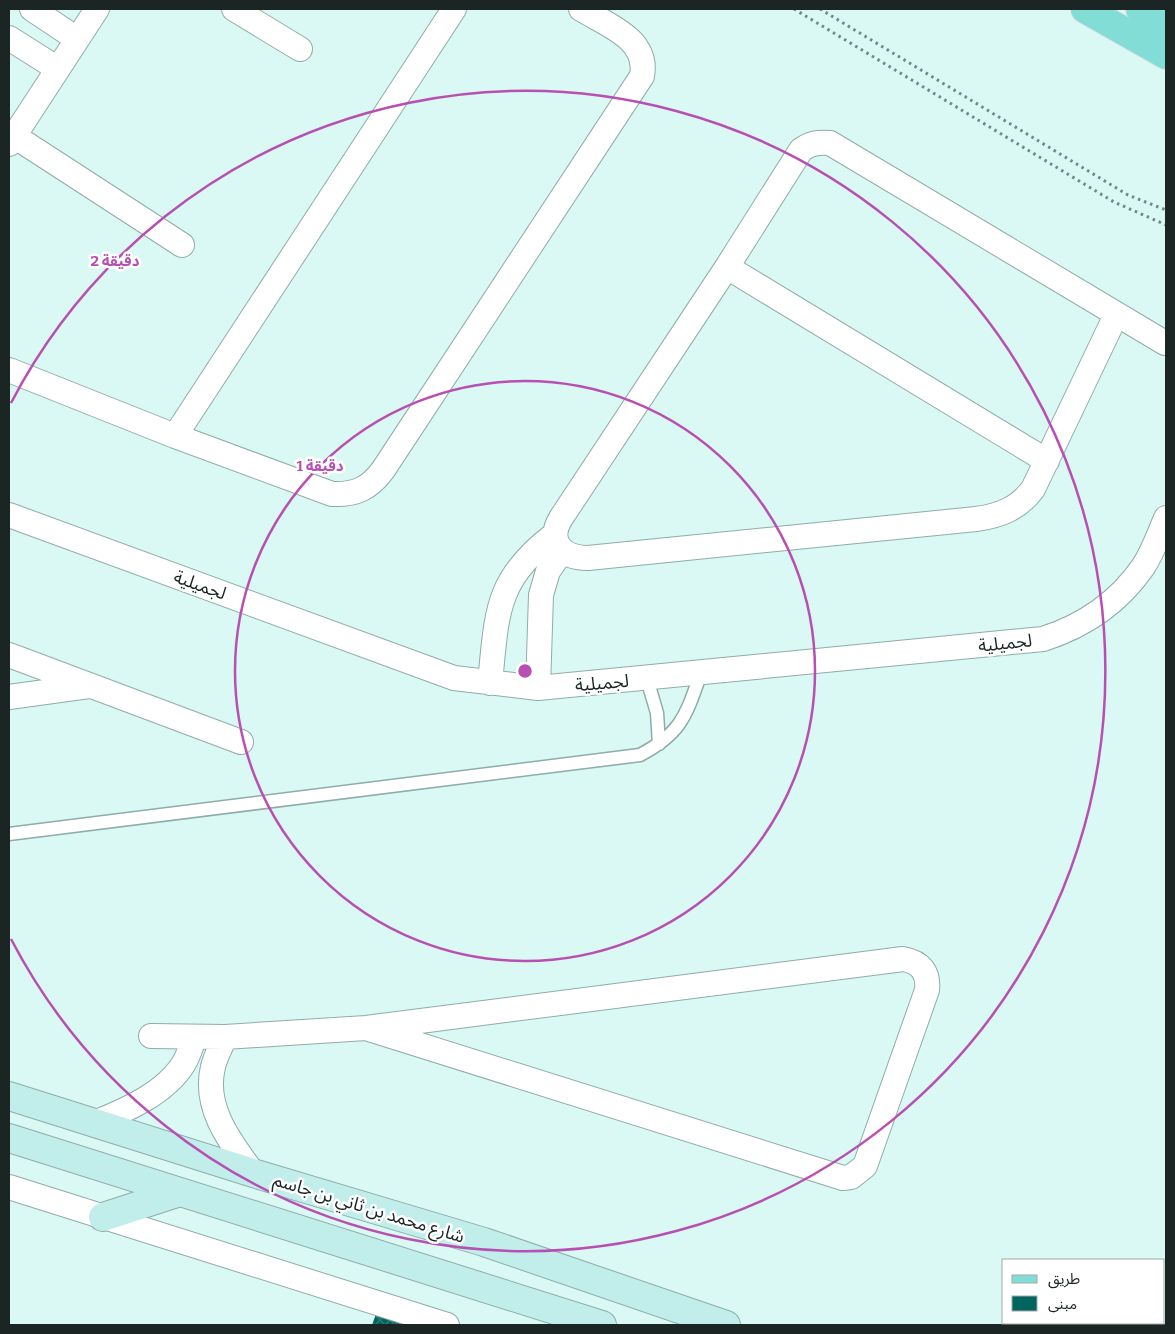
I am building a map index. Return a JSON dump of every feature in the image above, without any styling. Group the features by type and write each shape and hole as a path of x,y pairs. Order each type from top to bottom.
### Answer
{"main road":[{"path":"1085,9 1155,48"},
{"path":"1140,9 1166,24"},
{"name":"شارع محمد بن ثاني بن جاسم","path":"9,1096 253,1173 484,1242 726,1325"},
{"path":"9,1138 602,1325"},
{"path":"103,1217 180,1192"}],"street":[{"path":"32,9 77,39"},
{"path":"97,9 11,140 182,245"},
{"path":"234,9 300,49"},
{"path":"175,436 454,9"},
{"path":"9,370 175,436 332,494 347,495 361,491 374,482 642,76 644,66 638,47 631,40 581,9"},
{"path":"9,38 58,69"},
{"path":"1155,48 1166,67"},
{"path":"538,688 541,596 558,542 561,518 727,267 801,150 810,144 830,143 1165,343"},
{"path":"727,267 1047,461"},
{"path":"558,542 569,556 588,558 989,517 1014,507 1033,490 1116,315"},
{"name":"لجميلية","path":"9,515 454,678 538,688 1043,639 1066,632 1118,598 1144,565 1166,518"},
{"path":"490,683 496,623 503,593 515,572 529,555 558,542"},
{"path":"9,655 241,742"},
{"path":"9,698 91,686"},
{"path":"151,1036 225,1038 366,1028 903,959 920,965 926,972 928,981 927,990 865,1166 851,1177 843,1178 366,1028"},
{"path":"94,1124 128,1108 166,1083 184,1063 195,1037"},
{"path":"225,1038 213,1065 210,1085 212,1101 226,1137 253,1173"},
{"path":"9,1187 447,1325"}],"lane":[{"path":"9,834 640,755 660,744 684,718 701,673"},
{"path":"646,679 657,713 660,744"}],"path":[{"path":"794,9 1114,202 1166,225"},
{"path":"820,9 1128,195 1166,210"}],"building":[{"path":"376,1314 404,1325 372,1325"}]}
